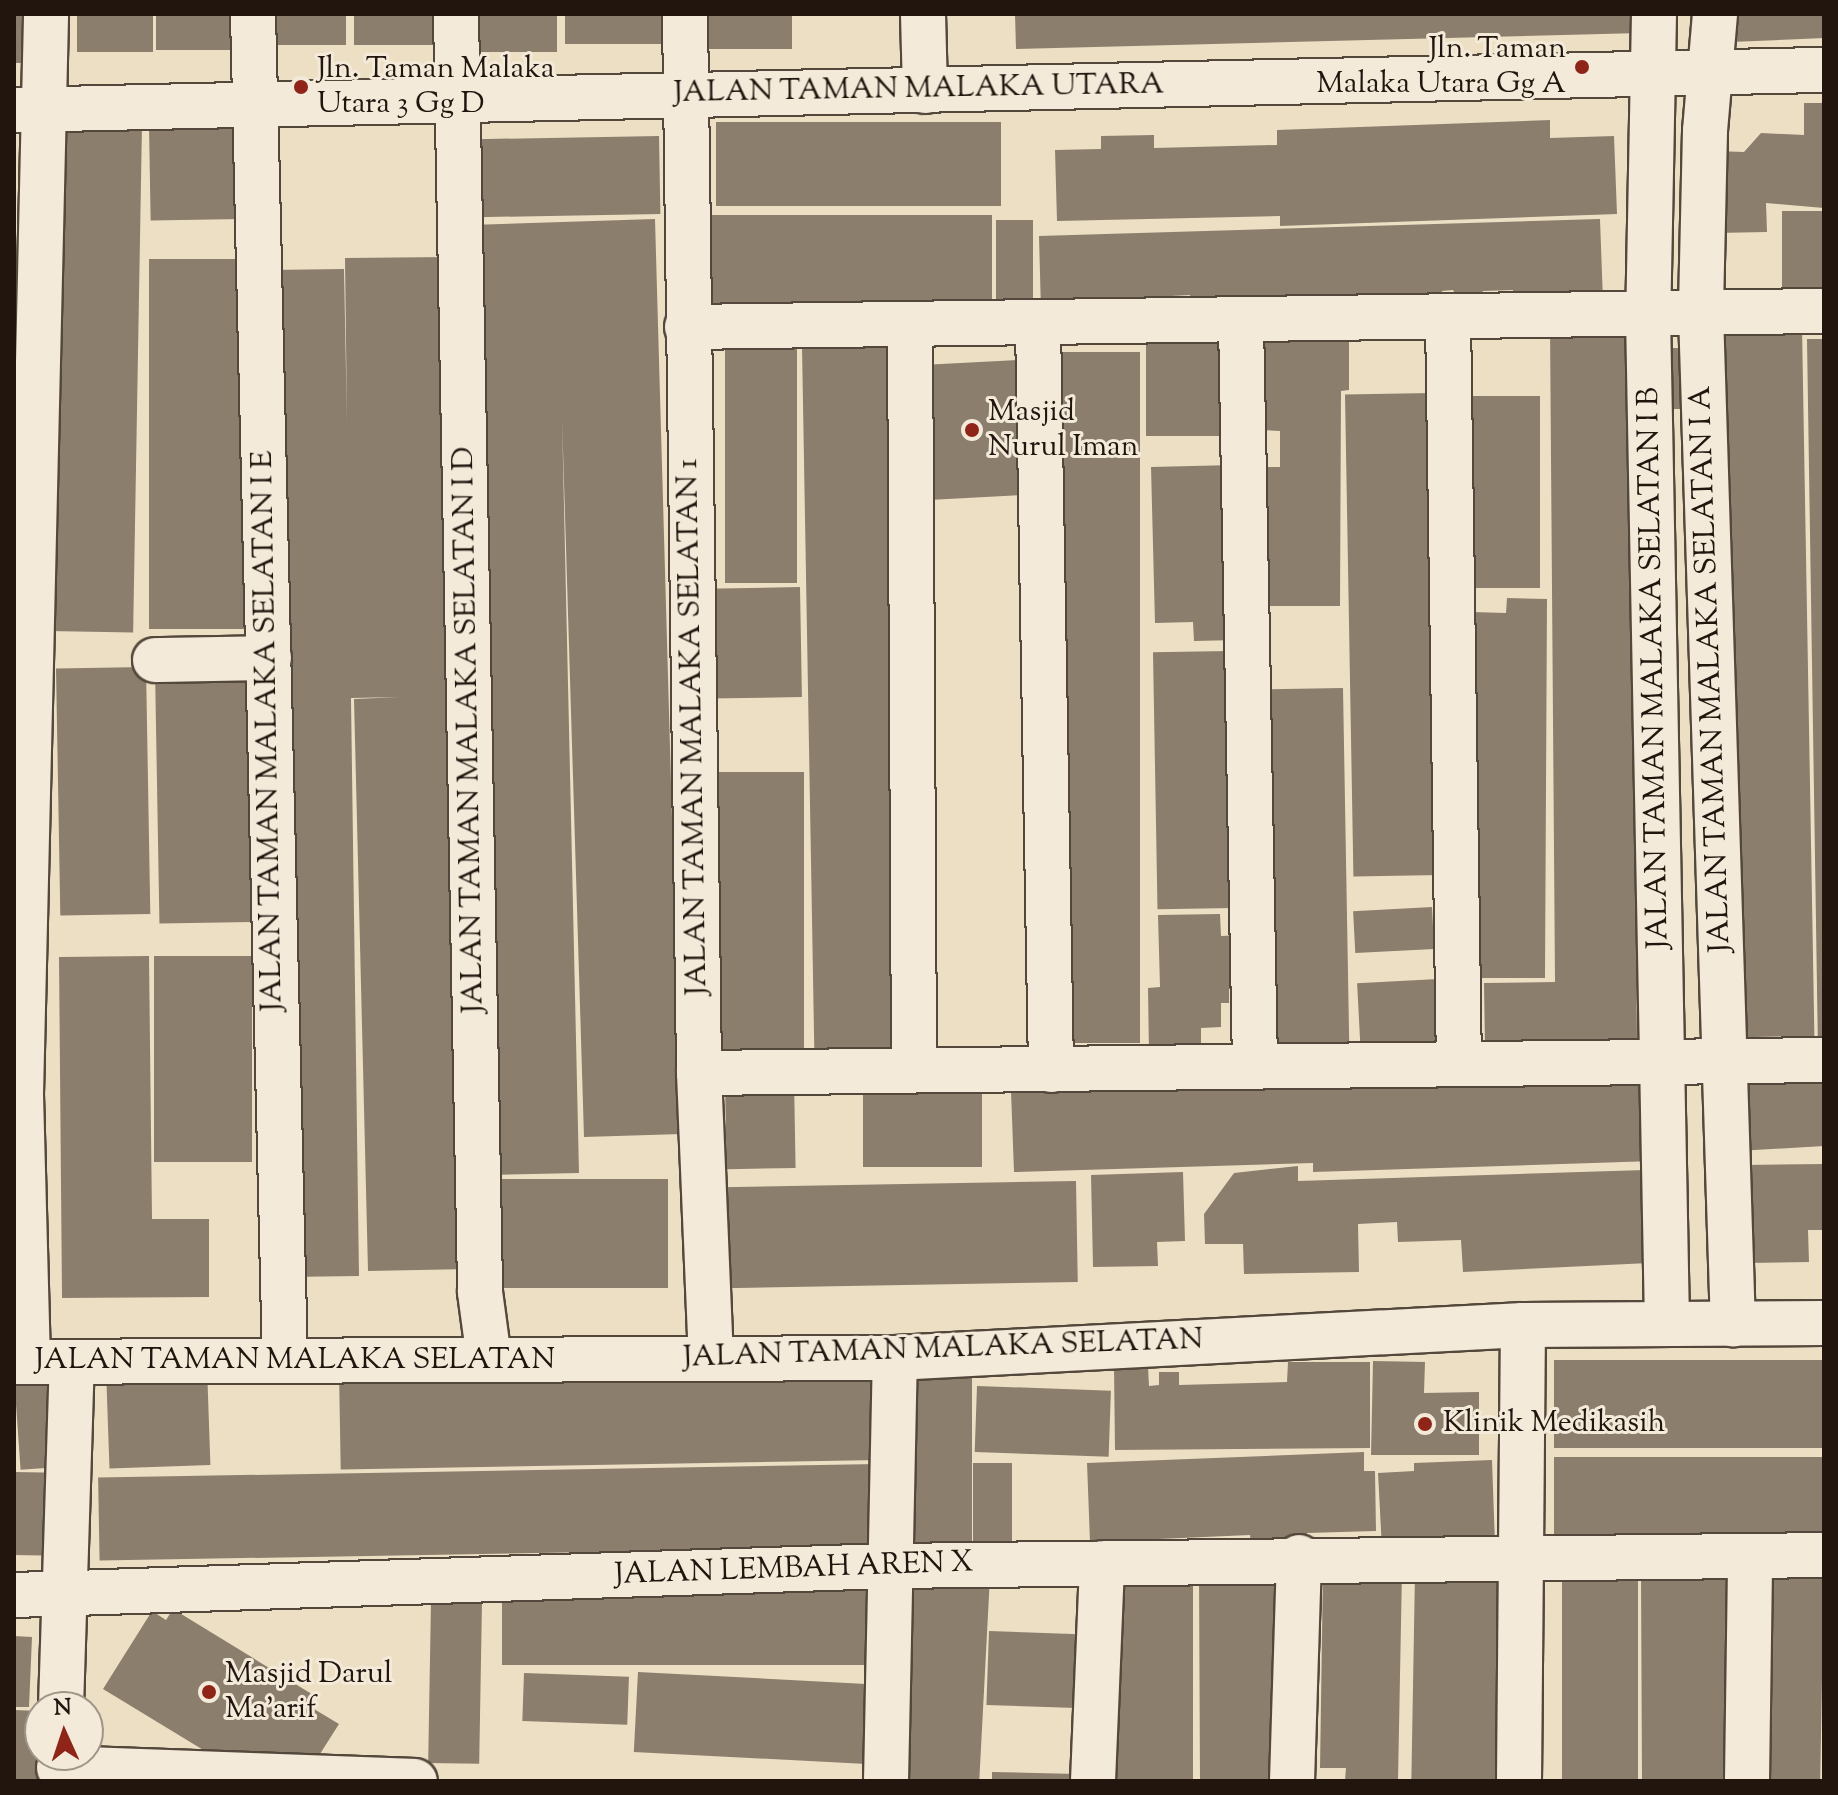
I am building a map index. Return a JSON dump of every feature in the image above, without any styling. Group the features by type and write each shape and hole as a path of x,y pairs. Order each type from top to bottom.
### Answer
{"street":[{"path":"21,1362 17,1094 24,363 29,110 46,14"},
{"name":"JALAN TAMAN MALAKA SELATAN I E","path":"253,14 285,1358"},
{"name":"JALAN TAMAN MALAKA SELATAN I D","path":"456,14 456,100 461,144 480,1292 489,1359"},
{"name":"JALAN TAMAN MALAKA SELATAN 1","path":"685,14 689,96 687,327 699,1073 711,1358"},
{"path":"923,14 925,91"},
{"name":"JALAN TAMAN MALAKA SELATAN I B","path":"1654,14 1648,315 1667,1323"},
{"name":"JALAN TAMAN MALAKA SELATAN I A","path":"1715,14 1714,70 1705,131 1701,314 1733,1324"},
{"name":"JALAN TAMAN MALAKA UTARA","path":"29,110 1714,70 1824,70"},
{"path":"687,327 1241,322 1824,311"},
{"path":"1448,317 1459,1063"},
{"path":"1241,322 1255,1066"},
{"path":"1038,324 1051,1070"},
{"path":"910,325 914,1067"},
{"path":"155,660 269,658"},
{"path":"1658,844 1718,841"},
{"path":"699,1073 914,1067 1051,1070 1662,1059 1824,1060"},
{"name":"JALAN TAMAN MALAKA SELATAN","path":"21,1362 285,1358 895,1358 1523,1325 1824,1323"},
{"path":"1519,1781 1523,1325"},
{"path":"886,1781 895,1358"},
{"path":"62,1691 72,1362"},
{"name":"JALAN LEMBAH AREN X","path":"14,1595 890,1566 1299,1557 1824,1555"},
{"path":"1292,1781 1299,1557"},
{"path":"1747,1781 1750,1557"},
{"path":"1093,1781 1102,1563"},
{"path":"104,1770 415,1781"}],"building":[{"path":"14,14 40,14 40,63 14,63"},
{"path":"77,14 153,14 153,52 77,52"},
{"path":"156,14 251,14 251,50 156,50"},
{"path":"262,14 346,14 346,45 262,45"},
{"path":"354,14 439,14 439,45 354,45"},
{"path":"471,14 557,14 557,52 471,52"},
{"path":"565,14 680,14 680,44 565,44"},
{"path":"697,14 792,14 792,49 697,49"},
{"path":"1015,14 1640,14 1641,33 1016,49"},
{"path":"1730,14 1824,14 1824,38 1731,42"},
{"path":"1804,103 1824,103 1824,208 1766,203 1767,232 1715,233 1715,151 1744,152 1761,133 1804,135"},
{"path":"1550,120 1550,138 1614,136 1617,214 1280,226 1280,216 1057,221 1055,150 1101,149 1101,136 1154,135 1154,148 1277,145 1277,130"},
{"path":"716,122 1001,122 1001,206 716,206"},
{"path":"57,123 142,124 133,632 48,631"},
{"path":"240,125 242,219 151,221 149,127"},
{"path":"659,136 660,214 477,217 476,139"},
{"path":"1782,211 1824,211 1824,297 1782,297"},
{"path":"711,215 992,215 992,310 711,310"},
{"path":"655,219 681,1134 584,1137 562,417 579,1173 491,1175 469,225"},
{"path":"1600,219 1603,301 1513,305 1513,290 1483,291 1479,298 1456,296 1453,290 1442,291 1443,304 1191,313 1190,295 1115,299 1115,310 1041,311 1039,236"},
{"path":"996,220 1033,220 1033,304 996,304"},
{"path":"449,257 469,1269 368,1271 354,699 400,697 351,698 359,1276 286,1277 270,270 344,269 347,424 345,258"},
{"path":"149,259 246,259 246,629 149,629"},
{"path":"1631,325 1635,835 1651,835 1652,902 1636,902 1637,1046 1485,1048 1484,983 1555,982 1550,326"},
{"path":"1802,327 1814,1036 1728,1037 1716,329"},
{"path":"1257,334 1349,335 1349,390 1341,391 1340,606 1262,606 1262,467 1280,467 1280,431 1261,430"},
{"path":"1146,335 1234,335 1234,436 1146,436"},
{"path":"725,339 797,339 797,583 725,583"},
{"path":"1807,339 1824,339 1824,1052 1818,1052"},
{"path":"897,345 909,1052 814,1054 802,347"},
{"path":"1657,348 1696,348 1696,409 1657,409"},
{"path":"1058,352 1140,352 1140,1043 1058,1043"},
{"name":"Masjid Nurul Iman","path":"1019,360 1026,495 924,500 917,365"},
{"path":"1432,393 1440,875 1353,876 1345,395"},
{"path":"1464,396 1540,396 1540,588 1464,588"},
{"path":"1234,465 1238,640 1194,641 1193,622 1155,623 1151,467"},
{"path":"800,587 802,697 708,699 706,589"},
{"path":"1507,598 1547,599 1545,978 1471,978 1472,612 1506,613"},
{"path":"1229,651 1233,908 1157,909 1153,652"},
{"path":"146,667 150,914 60,916 56,669"},
{"path":"247,668 251,922 159,924 155,670"},
{"path":"1343,688 1349,1051 1260,1052 1254,690"},
{"path":"712,772 804,772 804,1054 712,1054"},
{"path":"1432,907 1434,949 1355,953 1353,911"},
{"path":"1220,914 1221,936 1243,935 1244,988 1229,989 1229,1003 1221,1003 1221,1027 1201,1028 1201,1054 1149,1055 1148,988 1160,987 1158,915"},
{"path":"149,956 152,1219 209,1219 209,1297 62,1298 59,957"},
{"path":"154,956 252,956 252,1162 154,1162"},
{"path":"1438,979 1441,1045 1361,1049 1357,983"},
{"path":"1824,1064 1824,1146 1738,1151 1734,1072 1770,1071 1770,1084 1793,1083 1792,1066"},
{"path":"1651,1069 1654,1161 1313,1172 1313,1163 1014,1172 1011,1091"},
{"path":"794,1078 796,1168 727,1169 725,1079"},
{"path":"863,1083 982,1083 982,1167 863,1167"},
{"path":"1824,1164 1824,1230 1808,1230 1809,1262 1745,1263 1743,1165"},
{"path":"1298,1166 1298,1181 1645,1170 1649,1263 1463,1272 1461,1240 1398,1242 1397,1222 1358,1224 1359,1272 1244,1274 1243,1244 1205,1244 1204,1214 1234,1173"},
{"path":"1183,1172 1185,1241 1157,1242 1158,1266 1093,1267 1091,1175"},
{"path":"491,1179 668,1179 668,1288 491,1288"},
{"path":"1076,1181 1078,1282 723,1288 721,1187"},
{"path":"1554,1360 1824,1360 1824,1448 1554,1448"},
{"name":"Klinik Medikasih","path":"1373,1361 1425,1362 1424,1393 1479,1392 1479,1455 1371,1455"},
{"path":"907,1362 972,1362 972,1545 907,1545"},
{"path":"1288,1362 1370,1362 1370,1448 1115,1450 1114,1367 1148,1367 1149,1386 1159,1385 1159,1372 1179,1372 1179,1385 1287,1382"},
{"path":"879,1366 881,1460 341,1469 339,1375"},
{"path":"207,1367 210,1465 109,1468 106,1371"},
{"path":"57,1374 63,1467 21,1470 14,1377"},
{"path":"977,1386 1111,1391 1109,1457 975,1452"},
{"path":"1364,1452 1364,1471 1375,1471 1376,1531 1307,1533 1307,1545 1251,1548 1250,1535 1090,1542 1087,1463"},
{"path":"1554,1457 1824,1457 1824,1536 1554,1536"},
{"path":"1492,1460 1495,1544 1382,1549 1378,1473 1414,1471 1414,1463"},
{"path":"973,1463 1012,1463 1012,1541 973,1541"},
{"path":"878,1464 879,1547 100,1561 98,1478"},
{"path":"14,1472 58,1473 57,1556 14,1555"},
{"path":"1761,1563 1824,1564 1820,1781 1757,1781"},
{"path":"1562,1565 1638,1565 1638,1781 1562,1781"},
{"path":"1323,1569 1402,1571 1398,1781 1345,1781 1346,1768 1320,1768"},
{"path":"1199,1571 1290,1571 1290,1717 1271,1717 1273,1781 1200,1781"},
{"path":"1109,1572 1193,1572 1193,1781 1109,1781"},
{"path":"1415,1572 1501,1574 1497,1781 1411,1781"},
{"path":"911,1574 990,1578 979,1781 900,1781"},
{"path":"1727,1574 1727,1678 1738,1781 1642,1781 1641,1575"},
{"path":"502,1582 874,1582 874,1665 502,1665"},
{"path":"431,1601 482,1602 479,1764 428,1763"},
{"name":"Masjid Darul Ma'arif","path":"173,1609 315,1696 309,1706 339,1724 306,1776 271,1771 238,1750 228,1765 103,1689 152,1611 166,1620"},
{"path":"989,1631 1086,1634 1083,1708 986,1705"},
{"path":"14,1636 32,1637 30,1691 24,1691 24,1707 14,1707"},
{"path":"638,1672 871,1684 866,1764 634,1752"},
{"path":"524,1673 629,1677 627,1725 522,1721"},
{"path":"14,1710 24,1710 24,1771 53,1771 53,1781 14,1781"},
{"path":"992,1772 1076,1774 1076,1781 992,1781"}],"place":[{"name":"Jln. Taman Malaka Utara Gg A","path":"1582,67"},
{"name":"Jln. Taman Malaka Utara 3 Gg D","path":"301,87"},
{"name":"Masjid Nurul Iman","path":"972,430"},
{"name":"Klinik Medikasih","path":"1425,1424"},
{"name":"Masjid Darul Ma'arif","path":"209,1692"}]}
